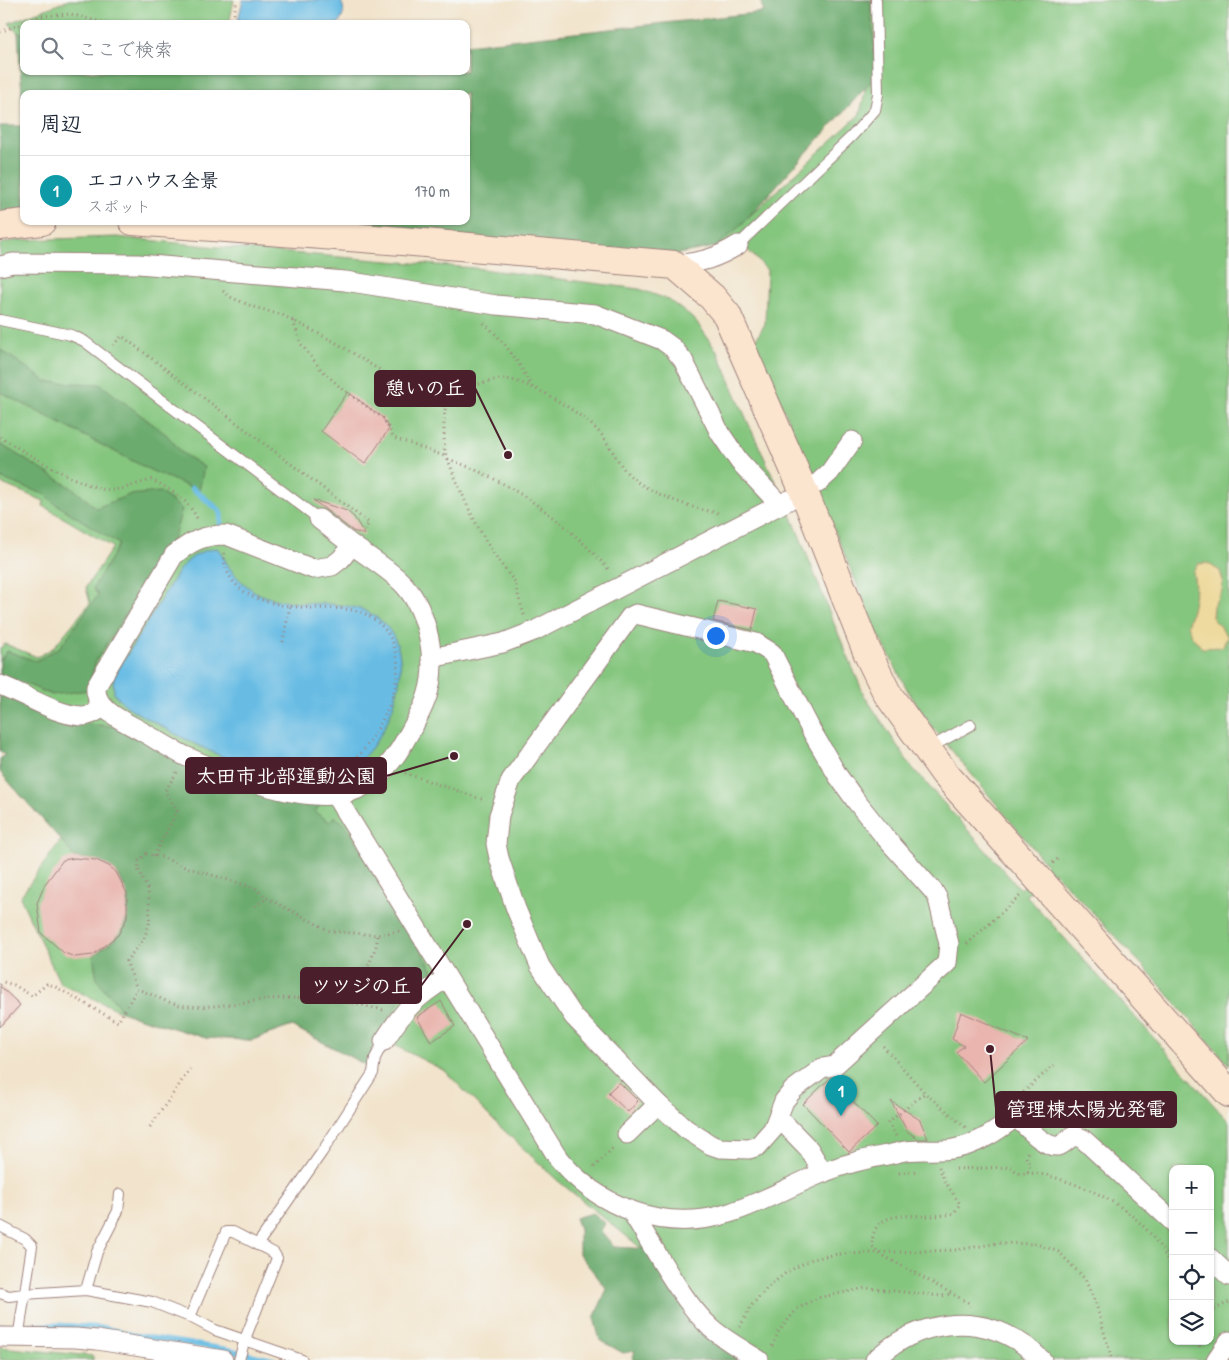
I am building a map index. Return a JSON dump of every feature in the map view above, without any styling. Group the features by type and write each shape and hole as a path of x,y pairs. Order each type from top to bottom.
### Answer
{"street":[{"path":"0,226 20,224"},
{"path":"184,225 675,266 704,262 721,256 738,244"},
{"path":"0,266 13,263 138,264 345,281 496,305 595,314 662,340 674,348 684,360 720,433 739,461 784,502 530,632 503,643 431,658"},
{"path":"675,266 712,297 727,315 804,492 868,654 887,693 945,774 1229,1093"},
{"path":"818,483 830,472 852,441"},
{"path":"318,519 393,574 414,597 427,632 432,676 428,694 400,750 376,778 344,794 308,794 284,790 239,778 186,756 120,719 104,707 96,694 96,688 174,555 195,540 226,535 235,537 313,569 332,566 341,559 352,545"},
{"path":"636,614 641,615 756,643 772,654 810,730 838,776 884,836 934,892 938,899 949,944 947,963 834,1066 822,1068 793,1090 784,1101 773,1130 758,1146 749,1149 720,1148 686,1130 658,1104 574,1017 540,966 516,909 498,858 497,833 502,806 511,780 630,617 636,614"},
{"path":"0,685 60,711 83,716 94,713 104,707"},
{"path":"335,795 558,1158 571,1174 602,1198 620,1207 656,1218 692,1220 706,1218 726,1214 850,1163 900,1152 954,1149 976,1142 986,1138 1016,1116 1042,1141 1050,1146 1057,1146 1074,1135 1078,1136 1169,1218"},
{"path":"384,1041 401,1015 417,998 447,978"},
{"path":"627,1134 658,1104"},
{"path":"778,1117 809,1149 823,1173"},
{"path":"631,1211 697,1313 731,1343 764,1356"},
{"path":"1214,1262 1229,1276"},
{"path":"875,1360 886,1350 908,1336 931,1327 957,1324 974,1325 1002,1333 1024,1344 1042,1360"},
{"path":"9,1338 76,1338 97,1340 223,1360"},
{"path":"1216,1360 1229,1341"}],"lane":[{"path":"738,244 852,136 875,110 878,94 876,0"},
{"path":"0,320 71,335 84,341 318,519"},
{"path":"926,749 972,725"},
{"path":"257,1245 322,1152 373,1073 375,1058 384,1041"},
{"path":"86,1290 97,1252 118,1211 120,1194"},
{"path":"0,1226 25,1239 32,1246 20,1320 9,1338"},
{"path":"190,1316 226,1232 233,1232 274,1253 277,1258 245,1339 240,1360"},
{"path":"0,1293 10,1296 86,1290 152,1302 190,1316 215,1330 302,1360"}],"path":[{"path":"233,20 237,0"},
{"path":"31,20 41,16 70,14 93,20"},
{"path":"0,32 20,24"},
{"path":"209,270 215,284 232,298 293,321 335,342 373,366 446,406"},
{"path":"460,300 502,339 520,364 533,389"},
{"path":"293,321 301,344 320,368 342,389 383,418 394,438 471,467 537,504 585,544 622,585"},
{"path":"106,343 111,347 122,336 369,523 352,545"},
{"path":"530,632 516,583 476,526 448,458 444,440 446,406 454,396 466,388 502,379 519,381 550,397 591,423 632,478 673,500 717,513 724,513"},
{"path":"0,437 70,477 99,488 112,490 151,480 163,485 178,495 195,512 205,537"},
{"path":"226,535 223,555 224,564 236,584 258,598 290,605 361,612 376,620 394,644 398,660 398,676 394,693 380,725 365,749 354,760 322,774 314,774"},
{"path":"283,642 290,605"},
{"path":"154,856 177,811 165,791 186,756"},
{"path":"388,766 400,772 502,806"},
{"path":"401,1015 348,1001 296,998 225,1005 186,1006 167,1001 137,989 126,961 144,940 149,924 150,910 148,890 138,869 139,860 146,854 162,857 182,866 255,888 267,898 330,931 377,935 405,930 414,924"},
{"path":"947,963 1028,888"},
{"path":"255,906 267,898"},
{"path":"363,1005 368,967 377,944 377,935"},
{"path":"0,985 3,982 14,985 32,996 48,984 118,1022 137,989"},
{"path":"871,1033 925,1093 967,1129 979,1150 981,1168"},
{"path":"150,1127 190,1069"},
{"path":"899,1174 897,1159 900,1152 900,1142 888,1123 925,1093"},
{"path":"589,1172 627,1134"},
{"path":"931,1151 946,1182 960,1204 958,1208 954,1213 948,1215 932,1217 896,1216 885,1219 876,1227 872,1236 872,1246 878,1252 969,1303 974,1312 974,1325"},
{"path":"1027,1173 1040,1173 1070,1183 1116,1203 1126,1210 1151,1236 1169,1264"},
{"path":"731,1343 752,1306 768,1287 787,1272 812,1259 838,1254 956,1250 999,1243 1037,1244 1058,1252 1085,1279 1096,1304 1112,1360"},
{"path":"764,1356 779,1331 797,1309 817,1298 866,1288 942,1296 951,1293"},
{"path":"1214,1310 1229,1302"}],"green space":[{"path":"69,0 234,0 230,20 20,20 20,33 9,23"},
{"path":"760,0 870,0 877,75 741,225 716,247 650,259 270,225 470,225 470,90 22,90 21,75 470,75 470,45 764,12"},
{"path":"864,0 1229,0 1229,1065 1147,970 1053,871 1026,895 1229,1122 1229,1360 701,1360 641,1248 557,1180 493,1120 445,1071 380,1038 366,1065 292,1026 252,1040 206,1038 124,1013 60,983 20,897 61,840 0,772 0,759 5,755 0,752 0,648 5,644 37,657 53,648 90,603 86,587 113,547 43,506 44,501 0,483 0,244 18,240 117,237 474,268 639,289 669,300 696,321 718,353 792,517 864,695 910,765 1020,889 1046,864 929,723 908,691 877,632 755,341 765,324 767,270 747,249 716,247 859,115 866,87 867,44"},
{"path":"18,33 20,33 20,64"},
{"path":"0,126 20,126 20,214 0,217"},
{"path":"0,349 47,382 100,384 167,435 182,453 204,467 199,491 150,470 0,392"},
{"path":"0,444 75,490 96,508 129,495 160,492 182,509 174,537 96,661 88,690 52,695 24,683 1,677 0,661 7,651 36,661 60,647 98,595 93,588 119,544 54,503 46,495 0,478"},
{"path":"0,693 81,723 117,727 320,804 315,812 330,822 334,816 346,825 432,969 433,974 426,982 402,997 366,1065 292,1026 252,1040 206,1038 124,1013 97,980 93,955 115,939 123,928 128,909 125,889 121,880 108,866 88,859 75,858 0,772 0,759 5,755 0,752"},
{"path":"592,1213 605,1223 601,1231 614,1247 652,1249 688,1305 755,1360 632,1360 635,1351 623,1353 600,1340 594,1318 607,1289 579,1254 579,1229 575,1218"},
{"path":"0,1347 93,1356 93,1360 0,1360"}],"sand":[{"path":"1207,563 1220,571 1223,581 1222,591 1213,606 1212,617 1228,637 1222,647 1202,648 1191,635 1187,625 1194,599 1193,572 1198,564"}],"water":[{"path":"243,0 340,0 344,12 341,20 238,20"},
{"path":"217,548 236,576 250,589 261,595 283,601 352,607 367,612 381,620 392,634 400,659 400,677 394,703 386,725 366,755 347,770 330,777 300,780 244,765 208,750 133,710 114,693 113,678 179,570 196,555"}],"building":[{"path":"348,392 383,418 389,429 365,464 321,431"},
{"path":"313,500 347,511 354,517 365,535 353,531"},
{"path":"718,601 757,609 752,630 713,621"},
{"path":"75,858 96,860 109,866 116,872 127,893 127,918 118,935 93,955 75,957 64,953 41,933 37,903 45,884 63,860"},
{"path":"0,986 20,1005 0,1027"},
{"path":"441,1001 455,1026 431,1042 417,1017"},
{"path":"961,1012 1028,1041 984,1082 956,1052 964,1046 952,1039"},
{"path":"830,1078 877,1126 849,1152 803,1104"},
{"path":"619,1082 638,1101 628,1112 608,1093"},
{"path":"891,1101 920,1120 928,1139 918,1139 907,1131"}],"waterway":[{"path":"192,488 219,510 221,515 220,531"},
{"path":"0,1327 53,1325 104,1328 132,1335 229,1350 274,1360"}],"place":[{"name":"憩いの丘","path":"508,455"},
{"name":"太田市北部運動公園","path":"454,756"},
{"name":"ツツジの丘","path":"467,924"},
{"name":"管理棟太陽光発電","path":"990,1049"},
{"name":"エコハウス全景","path":"841,1116"}]}
